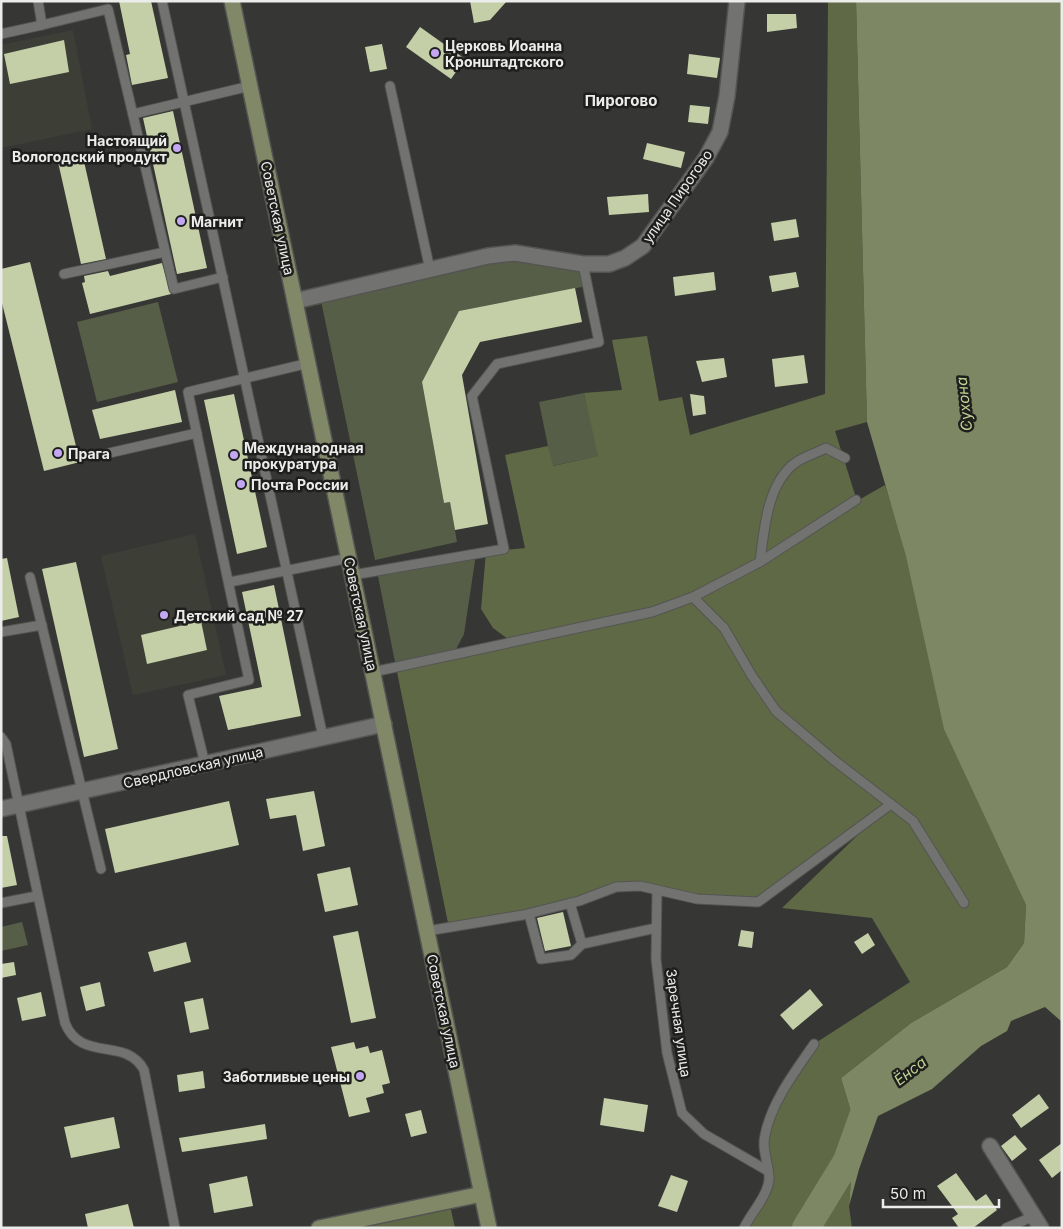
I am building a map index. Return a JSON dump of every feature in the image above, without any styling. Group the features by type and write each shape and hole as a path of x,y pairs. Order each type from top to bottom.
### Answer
{"main road":[{"name":"Советская улица","path":"232,1 489,1228"},
{"path":"318,1228 482,1194"}],"street":[{"name":"улица Пирогово","path":"296,301 488,256 515,253 583,264 609,264 625,258 643,246 706,158 720,132 727,96 737,1"},
{"name":"Свердловская улица","path":"1,809 384,724"},
{"path":"990,1146 1036,1223"}],"lane":[{"path":"38,1 42,25"},
{"path":"162,1 323,738"},
{"path":"1,34 108,8 174,289 223,277"},
{"path":"133,114 250,86"},
{"path":"390,86 430,270"},
{"path":"64,274 165,252"},
{"path":"353,576 504,549 472,396 496,364 599,342 583,264"},
{"path":"205,764 188,695 249,680 230,582 188,392 308,363"},
{"path":"106,454 197,433"},
{"path":"760,562 764,528 779,478 795,462 826,448 845,458"},
{"path":"373,672 652,612 693,598 760,562 856,500"},
{"path":"230,582 349,558"},
{"path":"30,577 101,869"},
{"path":"693,598 724,628 752,676 776,711 913,821 964,903"},
{"path":"1,632 42,625"},
{"path":"1,737 6,744 65,1023 70,1036 80,1043 134,1056 144,1070 175,1228"},
{"path":"427,931 529,914 570,903 616,887 640,886 697,899 758,902 891,804"},
{"name":"Заречная улица","path":"657,890 656,959 667,1053 682,1113 704,1134 768,1171"},
{"path":"1,903 37,896"},
{"path":"570,903 582,944"},
{"path":"529,914 541,958 572,955 582,944 656,928"},
{"path":"744,1228 766,1190 768,1171 764,1154 764,1136 770,1116 778,1099 814,1044"},
{"path":"1006,1228 1036,1223"}],"shaded area":[{"path":"828,1 856,1 867,422 835,431 857,501 885,485 1000,846 1026,905 1024,943 1007,967 911,1023 841,1078 858,1135 847,1161 852,1168 849,1206 852,1228 744,1228 766,1190 764,1136 814,1044 910,982 872,918 782,908 886,808 758,902 616,887 579,901 449,928 396,667 512,642 493,628 481,609 486,552 525,548 505,455 548,446 553,466 598,456 584,393 622,390 612,340 647,336 659,401 682,397 690,435 825,394"},
{"path":"73,30 92,129 1,148 1,45"},
{"path":"488,256 583,264 587,286 459,311 422,382 444,503 450,502 457,542 375,560 320,296"},
{"path":"158,302 178,382 97,402 77,322"},
{"path":"584,393 599,456 552,466 539,402"},
{"name":"Детский сад № 27","path":"195,534 226,675 133,695 101,556"},
{"path":"476,554 464,634 453,655 396,667 377,571"},
{"path":"22,922 28,945 1,951 1,927"},
{"path":"449,1201 455,1228 319,1228"}],"water":[{"name":"Сухона","path":"856,1 1062,1 1062,1022 1045,1007 1011,1021 1007,1031 981,1046 932,1089 876,1117 870,1129 849,1206 852,1168 847,1161 858,1135 841,1078 911,1023 1007,967 1024,943 1026,905 944,729 906,556 867,422"}],"building":[{"path":"119,1 151,1 168,78 132,85 126,55 130,54"},
{"path":"470,1 507,1 490,20 474,23"},
{"path":"767,14 796,14 797,28 767,32"},
{"name":"Церковь Иоанна Кронштадтского","path":"420,27 465,59 451,79 406,47"},
{"path":"64,40 69,72 10,84 4,54"},
{"path":"382,44 387,69 370,72 365,47"},
{"path":"689,54 720,58 717,78 687,74"},
{"path":"690,105 710,107 708,124 688,122"},
{"path":"173,111 207,268 177,274 143,118"},
{"path":"647,143 685,152 681,168 643,159"},
{"path":"83,157 106,259 81,264 58,162"},
{"path":"648,194 649,212 609,215 607,197"},
{"path":"796,219 799,237 774,241 771,223"},
{"path":"30,262 80,462 44,471 1,299 1,269"},
{"path":"162,263 171,294 90,314 82,283 85,282 84,276 108,271 110,276"},
{"path":"714,272 716,290 675,296 673,277"},
{"path":"796,272 799,287 772,292 769,276"},
{"path":"575,288 582,322 480,342 462,375 488,524 455,530 450,502 444,503 422,382 459,311"},
{"path":"804,355 808,383 775,387 772,359"},
{"path":"724,358 727,377 702,382 696,361"},
{"path":"175,390 182,422 100,439 92,410"},
{"path":"234,394 267,547 237,554 204,400"},
{"path":"690,394 704,396 706,414 693,416"},
{"path":"7,558 19,617 1,621 1,559"},
{"path":"76,562 118,749 84,757 42,569"},
{"path":"274,585 301,716 228,730 219,696 262,687 242,592"},
{"path":"201,621 207,650 147,664 141,635"},
{"path":"314,791 325,846 303,851 296,815 270,819 266,799"},
{"path":"229,801 239,845 115,873 105,829"},
{"path":"1,836 7,836 17,885 1,888"},
{"path":"350,867 358,905 325,912 317,874"},
{"path":"563,912 571,946 545,951 537,918"},
{"path":"741,930 754,932 752,948 738,946"},
{"path":"358,931 376,1018 351,1023 333,936"},
{"path":"868,933 875,945 862,954 854,942"},
{"path":"186,942 191,962 154,972 148,952"},
{"path":"14,962 16,975 1,978 1,964"},
{"path":"100,982 105,1006 86,1011 80,987"},
{"path":"810,989 823,1005 793,1030 780,1015"},
{"path":"41,992 46,1016 22,1021 17,998"},
{"path":"203,998 209,1029 190,1033 184,1002"},
{"path":"354,1042 356,1049 368,1046 370,1053 382,1050 390,1083 382,1085 384,1093 366,1098 370,1112 349,1117 331,1047"},
{"path":"203,1071 205,1088 179,1092 177,1075"},
{"path":"1039,1094 1049,1108 1021,1128 1012,1115"},
{"path":"604,1098 648,1105 644,1132 600,1125"},
{"path":"421,1110 427,1133 411,1137 405,1114"},
{"path":"114,1117 120,1148 71,1158 64,1127"},
{"path":"265,1124 267,1139 182,1152 179,1138"},
{"path":"1015,1135 1027,1149 1012,1161 1001,1146"},
{"path":"1062,1143 1062,1170 1052,1178 1039,1160"},
{"path":"956,1173 976,1201 986,1194 997,1210 973,1228 959,1228 952,1218 958,1214 937,1186"},
{"path":"671,1175 688,1181 677,1212 658,1206"},
{"path":"247,1176 253,1206 214,1213 209,1184"},
{"path":"128,1204 134,1228 88,1228 85,1214"}],"waterway":[{"name":"Ёнса","path":"806,1228 847,1161 867,1105 872,1101"}],"place":[{"name":"Церковь Иоанна Кронштадтского","path":"435,53"},
{"name":"Настоящий Вологодский продукт","path":"177,148"},
{"name":"Магнит","path":"181,221"},
{"name":"Прага","path":"58,453"},
{"name":"Международная прокуратура","path":"234,455"},
{"name":"Почта России","path":"241,484"},
{"name":"Детский сад № 27","path":"164,615"},
{"name":"Заботливые цены","path":"360,1076"}],"district":[{"name":"Пирогово","path":"621,100"}]}
